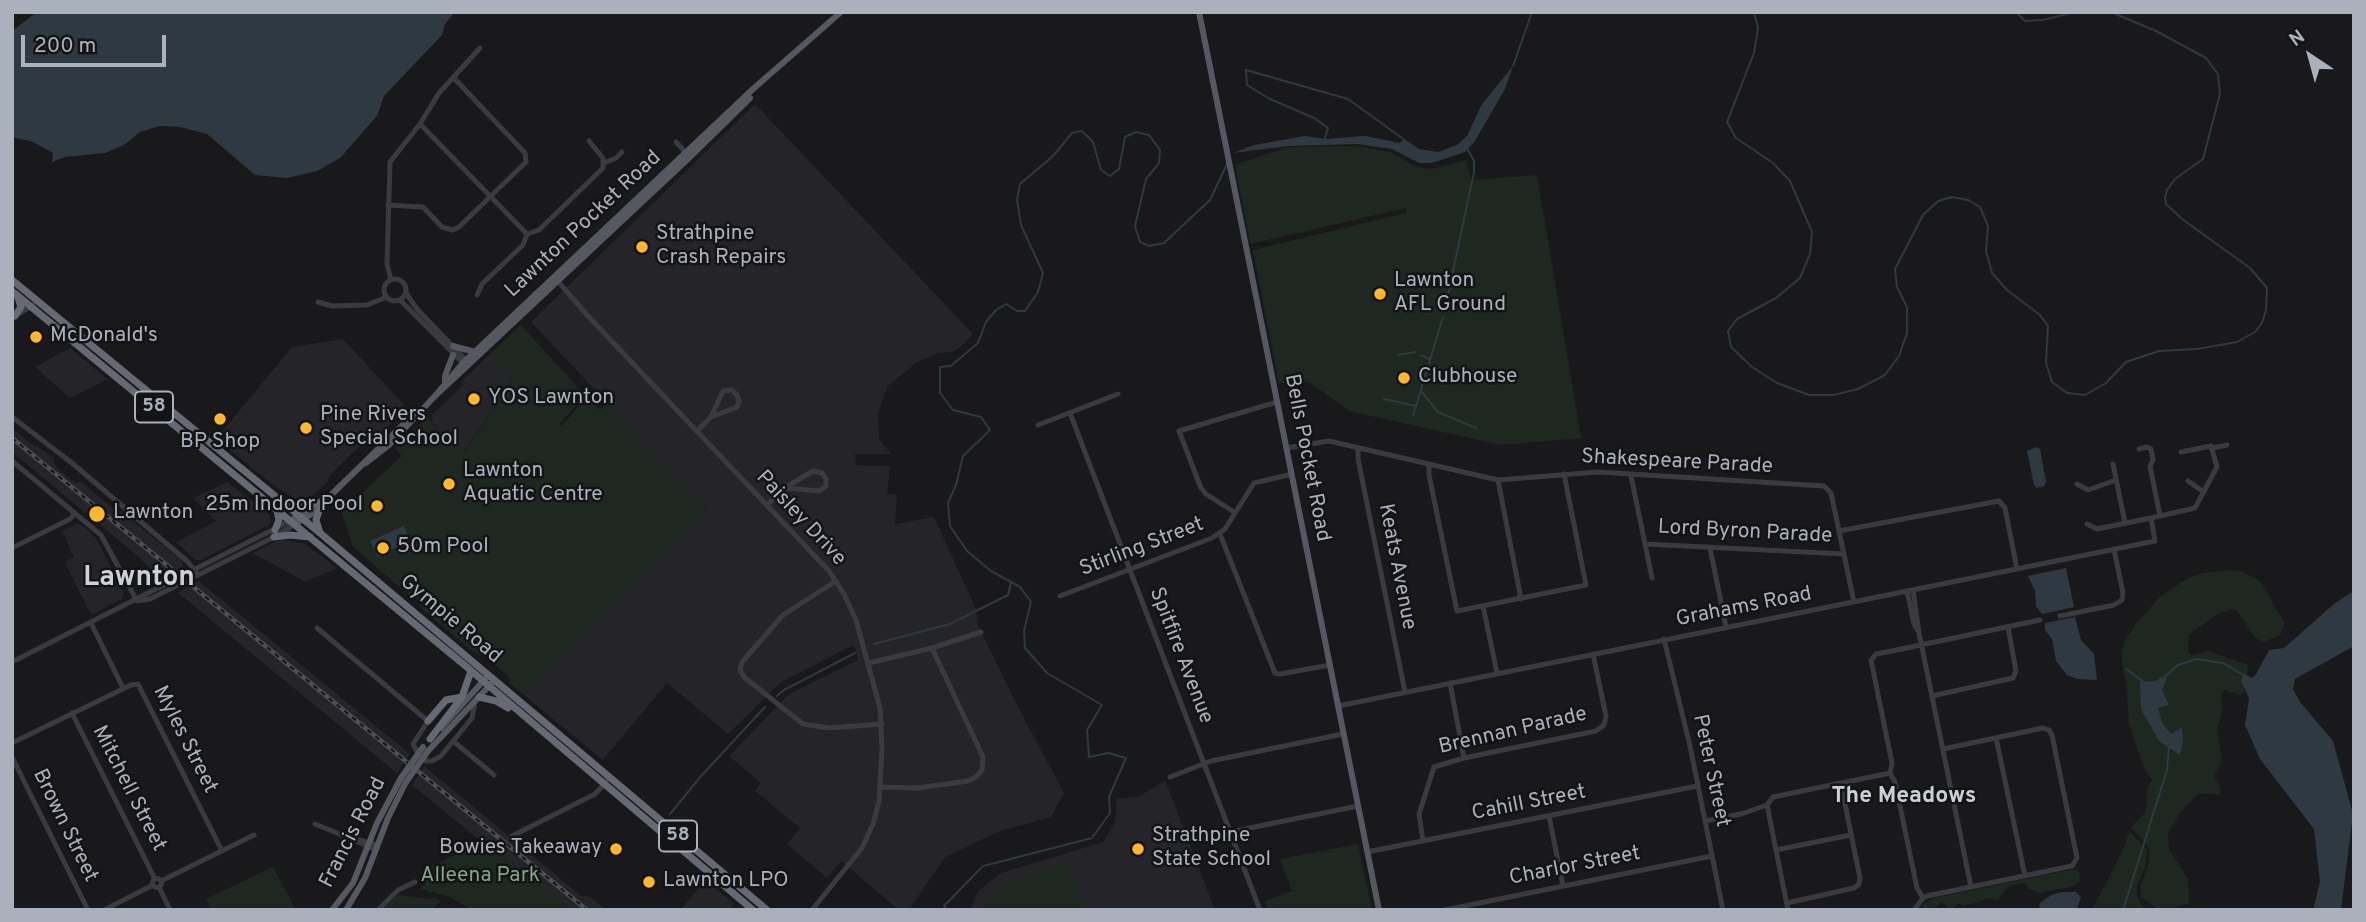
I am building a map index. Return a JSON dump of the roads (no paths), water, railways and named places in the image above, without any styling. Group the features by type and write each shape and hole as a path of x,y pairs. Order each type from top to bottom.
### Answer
{"highway":[{"name":"Gympie Road","path":"12,280 34,303 278,505 293,522 471,671 489,681 518,712 767,910"},
{"name":"Gympie Road","path":"15,293 34,303"},
{"path":"14,317 21,307 15,293"},
{"name":"Gympie Road","path":"278,505 320,533 753,910"},
{"path":"311,537 274,533 279,520 278,505 318,505 316,520 320,533"},
{"path":"430,739 462,697 471,671"},
{"path":"428,721 443,702 449,698 462,697"},
{"path":"477,700 489,698 503,704 512,712 518,712"}],"main road":[{"name":"Lawnton Pocket Road","path":"293,522 327,498 395,439 466,364 688,155 726,123 762,83 841,12"},
{"name":"Bells Pocket Road","path":"1199,12 1379,910"},
{"name":"Lawnton Pocket Road","path":"435,396 445,381 556,279"},
{"path":"453,346 475,352"},
{"path":"445,381 453,355"},
{"name":"Francis Road","path":"332,910 349,890 384,809 426,749 477,700 489,681"},
{"name":"Francis Road","path":"426,749 430,739 489,681"},
{"name":"Francis Road","path":"346,910 360,887 404,780"}],"street":[{"path":"391,280 387,264 390,162 420,124 439,93 480,48"},
{"path":"388,205 423,207 442,227 453,230 524,165 526,156 453,77"},
{"path":"420,124 527,234"},
{"path":"527,234 538,230 601,171 604,163 602,155 589,141"},
{"path":"676,142 688,155"},
{"path":"604,163 622,152"},
{"path":"477,295 482,284 523,245 527,234"},
{"name":"Paisley Drive","path":"556,279 587,316 768,505 836,581 856,620 869,663 882,724 877,812 866,841 853,861 812,910"},
{"path":"391,280 401,281 406,286 406,293 418,309 466,364"},
{"path":"391,280 384,289 387,297 394,301 400,300 406,293"},
{"path":"318,302 332,306 367,305 387,297"},
{"path":"400,300 453,355 466,364"},
{"path":"14,317 34,303"},
{"path":"697,430 711,417 737,407 739,401 732,390 723,391 711,417"},
{"path":"1038,425 1118,394"},
{"path":"1234,512 1206,495 1200,488 1179,431 1277,402"},
{"name":"Spitfire Avenue","path":"1070,412 1260,910"},
{"path":"12,417 62,455 188,562 196,572"},
{"name":"Shakespeare Parade","path":"1286,448 1329,441 1498,480 1598,472 1824,486 1831,493 1854,602"},
{"path":"2181,452 2227,445"},
{"path":"2139,449 2160,447"},
{"name":"Keats Avenue","path":"1358,448 1405,692"},
{"path":"2087,524 2097,529 2195,508 2217,467 2213,448"},
{"path":"2151,449 2153,460 2150,466 2160,516"},
{"path":"12,461 106,541 136,601"},
{"path":"1429,464 1457,611 1586,585 1564,474"},
{"path":"2112,464 2125,523"},
{"path":"768,505 786,488 813,471 821,472 827,479 826,486 819,491 786,488"},
{"name":"Stirling Street","path":"1060,597 1220,534 1254,483 1292,474"},
{"path":"1631,476 1652,578"},
{"path":"1498,480 1521,598"},
{"path":"2077,484 2088,490 2116,480"},
{"path":"2188,481 2204,492"},
{"path":"1839,531 1995,500 2003,503 2017,569"},
{"path":"12,548 69,519 75,513"},
{"name":"Grahams Road","path":"1338,706 2155,541 2151,518"},
{"path":"12,662 136,601 147,600 293,522"},
{"path":"1220,534 1275,673 1329,665"},
{"name":"Lord Byron Parade","path":"1645,544 1844,554"},
{"path":"1710,548 1726,627"},
{"path":"2060,616 2113,605 2122,600 2115,549"},
{"path":"836,581 783,615 742,662 740,670 753,684 803,724 818,728 882,724"},
{"path":"1910,590 1971,887"},
{"path":"1483,606 1497,673"},
{"path":"1923,898 1917,888 1895,782 1890,772 1892,764 1871,660 1877,654 2040,620"},
{"name":"Myles Street","path":"91,623 123,688 136,684 142,688 222,851"},
{"path":"1932,696 2013,678 2016,671 2008,627"},
{"path":"317,628 428,721 412,744 426,761 438,758 453,741 472,718 477,700"},
{"path":"869,663 932,648 981,632"},
{"name":"Peter Street","path":"1664,639 1723,910"},
{"path":"880,787 917,788 968,781 982,770 983,757 932,648"},
{"name":"Brennan Parade","path":"1423,841 1419,814 1431,771 1438,764 1600,729 1606,716 1593,654"},
{"path":"1450,683 1464,758"},
{"path":"12,743 123,688"},
{"name":"Mitchell Street","path":"72,713 170,910"},
{"path":"1914,910 1923,898 2071,866 2077,858 2049,730 2043,728 1943,749"},
{"path":"1170,777 1204,763 1343,734"},
{"path":"1996,738 2025,876"},
{"path":"453,741 494,775"},
{"name":"Brown Street","path":"12,757 88,910"},
{"path":"1705,821 1741,814 1767,805 1773,797 1890,772"},
{"path":"512,835 595,794 607,782"},
{"path":"1787,902 1854,888 1859,884 1841,783"},
{"name":"Cahill Street","path":"1367,852 1697,786"},
{"path":"1767,805 1788,910"},
{"path":"1230,832 1358,806"},
{"path":"1549,816 1563,886"},
{"path":"315,824 377,848"},
{"path":"104,910 254,835"},
{"path":"1776,850 1851,835"},
{"name":"Charlor Street","path":"1445,910 1712,856"},
{"path":"378,910 398,890 415,883"},
{"path":"1495,900 1497,910"}],"waterway":[{"path":"1513,66 1532,12"},
{"path":"1754,12 1758,28 1754,53 1727,122 1736,138 1773,163 1790,181 1812,232 1810,254 1800,278 1776,298 1737,319 1728,331 1731,347 1752,367 1777,383 1809,395 1834,395 1858,389 1885,375 1899,356 1907,333 1907,307 1897,287 1895,269 1923,215 1938,201 1952,197 1968,200 1980,207 1988,226 1986,251 1992,273 2007,290 2040,315 2048,326 2046,363 2052,382 2067,393 2085,395 2106,383 2126,362 2159,351 2197,349 2237,342 2255,332 2262,323 2266,310 2267,288 2250,268 2182,219 2166,204 2165,198 2175,179 2203,159 2220,94 2218,74 2206,58 2156,31 2111,12"},
{"path":"2016,12 2025,21 2043,20 2075,12"},
{"path":"1324,141 1328,128 1314,118 1268,98 1247,85 1246,70 1348,99 1402,138"},
{"path":"947,910 944,906 983,866 1092,838 1110,813 1109,797 1126,758 1108,753 1089,757 1087,730 1102,705 1047,673 1025,648 1024,631 1031,602 1020,587 991,571 967,551 950,526 948,503 956,485 963,456 990,430 981,417 953,410 940,393 940,367 951,366 978,343 986,322 996,310 1006,304 1017,311 1025,311 1038,292 1043,273 1021,225 1017,200 1020,184 1053,156 1072,133 1082,131 1093,142 1101,170 1110,176 1119,169 1125,137 1136,132 1149,135 1160,150 1159,163 1146,179 1135,226 1140,242 1149,246 1164,243 1210,200 1227,164"},
{"path":"1445,309 1474,172 1474,161 1468,150"},
{"path":"1384,399 1416,406 1443,317"},
{"path":"1398,355 1415,352"},
{"path":"1421,355 1430,359"},
{"path":"1421,391 1438,412 1476,428"},
{"path":"1413,415 1416,406"},
{"path":"874,644 950,624 1008,595 1011,583"},
{"path":"777,696 855,653"},
{"path":"2163,678 2178,665 2196,659 2223,663 2243,675"},
{"path":"2126,669 2145,683"},
{"path":"670,814 765,707"},
{"path":"2123,910 2167,770 2169,746"}],"railway":[{"path":"12,438 587,910"}],"place":[{"name":"Strathpine Crash Repairs","path":"642,247"},
{"name":"Lawnton AFL Ground","path":"1380,294"},
{"name":"McDonald's","path":"36,337"},
{"name":"Clubhouse","path":"1404,378"},
{"name":"YOS Lawnton","path":"474,399"},
{"name":"BP Shop","path":"220,419"},
{"name":"Pine Rivers Special School","path":"306,428"},
{"name":"Lawnton Aquatic Centre","path":"449,484"},
{"name":"25m Indoor Pool","path":"377,506"},
{"name":"Lawnton","path":"97,514"},
{"name":"50m Pool","path":"383,548"},
{"name":"Bowies Takeaway","path":"616,849"},
{"name":"Strathpine State School","path":"1138,849"},
{"name":"Lawnton LPO","path":"649,882"}],"district":[{"name":"Lawnton","path":"139,579"},
{"name":"The Meadows","path":"1904,797"}],"park label":[{"name":"Alleena Park","path":"480,877"}]}
